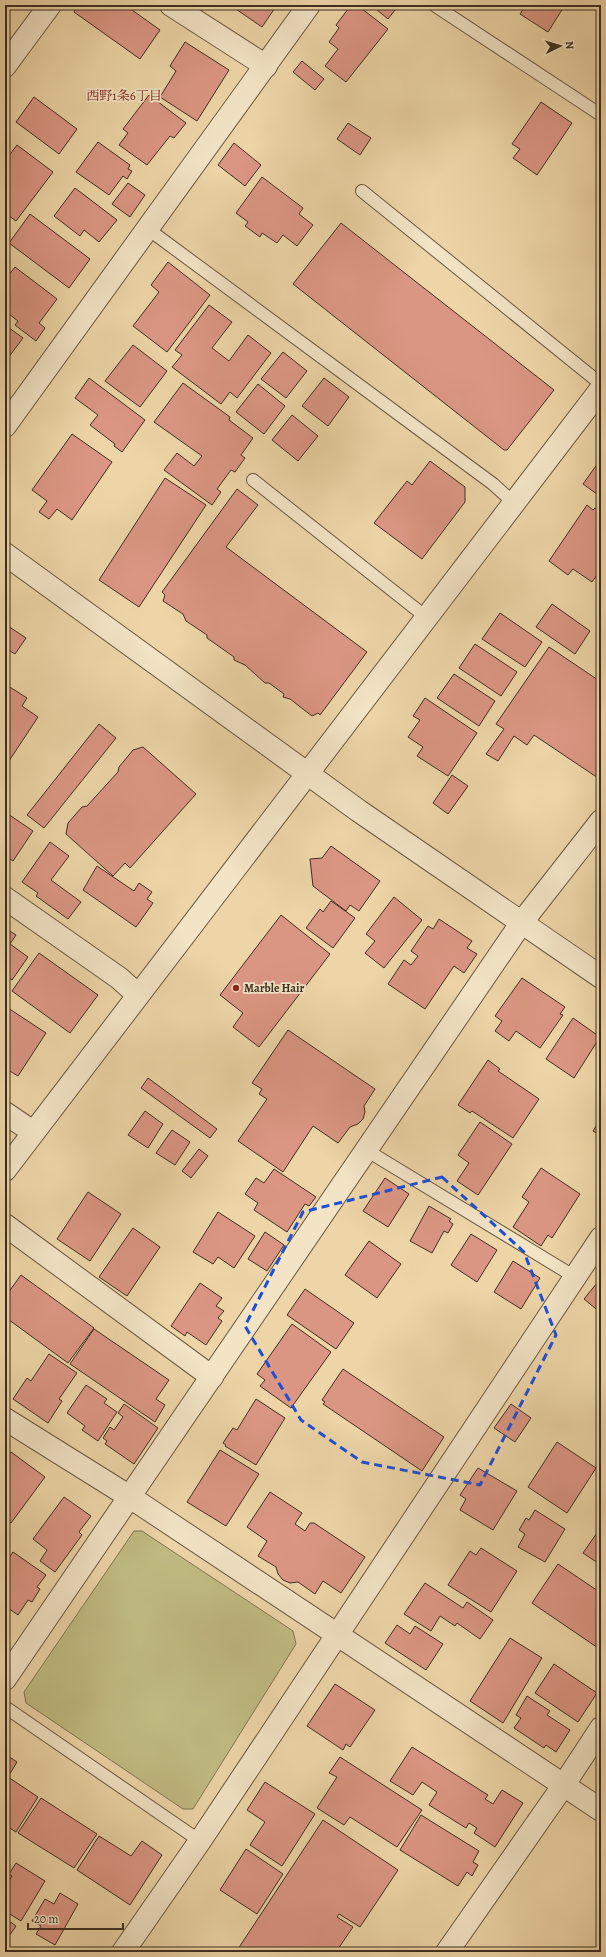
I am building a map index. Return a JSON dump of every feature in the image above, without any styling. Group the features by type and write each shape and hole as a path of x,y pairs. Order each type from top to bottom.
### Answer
{"street":[{"path":"5,66 50,5"},
{"path":"171,5 266,66"},
{"path":"5,426 309,5"},
{"path":"5,1170 601,389"},
{"path":"5,554 308,772 359,811 601,977"},
{"path":"5,1679 522,922 601,821"},
{"path":"5,898 119,978 138,995"},
{"path":"5,1113 33,1132"},
{"path":"5,1225 212,1377"},
{"path":"123,1952 200,1842 601,1238"},
{"path":"5,1419 130,1496 601,1810"},
{"path":"447,1952 563,1786 601,1728"}],"lane":[{"path":"434,5 601,115"},
{"path":"362,191 601,384"},
{"path":"148,229 494,484 514,503"},
{"path":"253,480 426,617"},
{"path":"366,1150 575,1277"},
{"path":"5,1707 200,1842"}],"highlighted area":[{"path":"442,1177 524,1252 556,1335 480,1485 362,1462 301,1420 245,1326 303,1212"}],"shaded area":[{"path":"134,1531 142,1531 293,1631 296,1644 193,1809 183,1809 26,1703 24,1692"}],"building":[{"path":"78,5 125,5 160,30 140,59 74,12"},
{"path":"230,5 277,5 262,27"},
{"path":"351,5 357,5 388,29 346,82 325,66 338,49 329,42 339,28 336,25"},
{"path":"371,5 399,5 388,19"},
{"path":"526,5 565,5 548,32 520,14"},
{"path":"185,42 229,70 197,121 160,97 176,71 170,66"},
{"path":"302,61 324,79 315,90 293,72"},
{"path":"149,95 186,123 174,138 170,136 147,165 119,145 128,133 123,129"},
{"path":"34,97 77,129 59,154 16,122"},
{"path":"541,102 572,123 537,175 513,158 520,149 512,144"},
{"path":"348,123 371,138 360,155 337,139"},
{"path":"98,142 130,165 128,169 132,171 127,179 123,176 109,195 76,172"},
{"path":"234,143 261,165 245,186 218,165"},
{"path":"17,145 53,172 16,221 5,213 5,161"},
{"path":"262,177 303,208 299,214 313,225 297,246 283,235 277,243 262,233 260,237 245,226 248,222 236,213"},
{"path":"128,183 145,195 130,217 112,204"},
{"path":"75,188 117,220 99,242 84,230 80,236 54,216"},
{"path":"30,214 90,259 69,288 9,243"},
{"path":"341,223 554,390 507,450 504,450 293,284"},
{"path":"168,262 210,295 167,352 133,326 159,292 151,285"},
{"path":"15,267 57,299 39,323 45,328 36,341 15,325 18,321 5,311 5,280"},
{"path":"209,305 232,322 212,348 229,361 248,335 271,353 237,398 230,392 221,404 172,367 182,355 175,350"},
{"path":"5,325 23,338 8,358 5,356"},
{"path":"133,345 167,371 140,407 105,381"},
{"path":"283,352 307,371 286,398 261,379"},
{"path":"89,378 145,420 122,452 114,446 115,444 90,425 98,415 75,398"},
{"path":"324,378 349,397 328,426 302,406"},
{"path":"183,383 230,417 229,420 253,438 241,455 245,458 235,472 231,470 217,489 221,492 212,505 164,470 177,453 194,466 202,456 154,422"},
{"path":"258,384 285,406 264,434 236,412"},
{"path":"292,415 318,436 298,461 272,440"},
{"path":"72,434 112,462 72,520 57,509 49,519 39,512 47,501 32,490"},
{"path":"430,461 465,487 465,502 422,559 374,523 407,481 412,485"},
{"path":"598,463 601,465 601,497 583,484"},
{"path":"165,478 206,505 139,607 99,580"},
{"path":"237,489 258,505 226,547 367,652 320,715 318,713 312,716 290,699 283,697 284,694 269,683 265,683 245,665 234,660 234,657 207,638 207,635 186,621 183,614 163,601 165,595 162,592"},
{"path":"587,505 593,510 595,508 601,512 601,569 592,582 573,569 568,575 549,561"},
{"path":"552,604 590,631 575,654 536,627"},
{"path":"500,613 542,642 525,667 482,639"},
{"path":"5,624 26,638 15,654 5,648"},
{"path":"475,644 517,672 501,696 459,668"},
{"path":"549,647 601,682 601,780 534,735 527,745 514,736 498,761 486,754 504,729 496,724"},
{"path":"454,674 495,701 479,726 437,698"},
{"path":"5,684 27,698 22,706 38,717 5,767"},
{"path":"425,698 477,733 448,776 417,756 423,747 408,737 420,720 413,716"},
{"path":"99,724 116,738 44,828 27,815"},
{"path":"143,747 196,794 130,868 125,863 113,876 66,834 68,823 82,807 87,806 118,772 119,767 133,750"},
{"path":"452,775 468,786 448,814 433,803"},
{"path":"5,812 33,831 13,861 5,856"},
{"path":"50,842 69,856 51,880 81,902 68,919 36,896 38,893 22,882"},
{"path":"331,846 380,881 359,911 350,905 346,911 313,886 310,859 322,858"},
{"path":"97,866 134,891 139,883 152,892 147,899 153,903 136,927 83,890"},
{"path":"394,897 422,920 384,968 365,953 375,941 366,934"},
{"path":"331,901 355,918 333,948 306,928 320,909 323,912"},
{"path":"281,915 330,954 259,1047 233,1027 243,1013 220,995"},
{"path":"439,919 472,941 467,948 477,954 464,973 454,966 425,1009 388,984 404,960 411,965 418,956 411,951 428,926 433,929"},
{"path":"5,928 16,935 10,944 28,957 12,980 5,975"},
{"path":"39,953 98,995 70,1033 12,991"},
{"path":"522,978 565,1007 560,1014 563,1015 540,1048 516,1031 509,1041 495,1031 502,1021 495,1016"},
{"path":"5,1006 46,1033 18,1076 5,1068"},
{"path":"573,1018 600,1037 574,1078 546,1059"},
{"path":"288,1030 375,1089 364,1106 365,1112 363,1119 358,1124 350,1127 338,1143 313,1126 283,1172 238,1141 267,1099 259,1094 262,1089 252,1083"},
{"path":"488,1060 500,1069 498,1071 539,1099 513,1138 472,1111 470,1113 458,1105"},
{"path":"148,1078 217,1129 210,1138 141,1088"},
{"path":"145,1111 163,1124 148,1148 128,1135"},
{"path":"601,1118 601,1136 593,1131"},
{"path":"480,1122 512,1144 478,1195 457,1181 469,1163 458,1155"},
{"path":"172,1130 190,1142 175,1165 156,1153"},
{"path":"199,1149 208,1156 191,1178 182,1171"},
{"path":"541,1168 580,1194 552,1238 548,1235 541,1246 513,1227 529,1202 522,1197"},
{"path":"274,1169 316,1197 309,1206 305,1204 287,1232 254,1210 258,1203 245,1194 256,1178 264,1183"},
{"path":"385,1178 409,1194 388,1227 363,1211"},
{"path":"88,1192 121,1214 90,1261 57,1239"},
{"path":"429,1206 451,1219 449,1221 453,1224 448,1233 444,1231 432,1253 410,1241"},
{"path":"218,1212 255,1236 234,1268 218,1257 213,1264 193,1252"},
{"path":"133,1228 160,1247 127,1296 99,1277"},
{"path":"265,1232 284,1245 267,1271 248,1259"},
{"path":"471,1234 497,1250 477,1282 451,1265"},
{"path":"369,1241 401,1264 377,1298 345,1275"},
{"path":"513,1261 540,1278 521,1309 494,1292"},
{"path":"21,1275 94,1328 68,1363 5,1317 5,1290 8,1293"},
{"path":"200,1283 222,1298 216,1306 224,1311 218,1318 222,1321 206,1345 187,1332 185,1336 171,1326"},
{"path":"597,1283 601,1286 601,1313 584,1299"},
{"path":"305,1289 354,1323 336,1349 287,1315"},
{"path":"292,1324 331,1352 291,1408 260,1386 265,1380 257,1374"},
{"path":"94,1329 169,1380 156,1399 165,1405 155,1422 70,1364"},
{"path":"49,1354 77,1373 59,1399 62,1401 48,1423 13,1399 27,1378 31,1381"},
{"path":"343,1369 444,1437 422,1471 323,1404 325,1402 322,1400"},
{"path":"86,1385 107,1399 104,1403 117,1412 98,1441 82,1430 85,1426 67,1413"},
{"path":"256,1399 285,1418 256,1465 225,1446 226,1445 223,1443 233,1428 237,1430"},
{"path":"124,1404 158,1428 134,1464 105,1444 107,1441 103,1438 110,1427 114,1430 123,1417 118,1413"},
{"path":"511,1404 531,1418 515,1442 494,1428"},
{"path":"557,1442 596,1468 567,1513 528,1487"},
{"path":"220,1450 259,1474 226,1526 187,1502"},
{"path":"11,1452 45,1477 11,1523 5,1518 5,1470 10,1464 5,1460"},
{"path":"478,1468 517,1491 493,1530 460,1510 466,1499 460,1495"},
{"path":"270,1492 302,1513 295,1524 305,1531 310,1523 314,1523 365,1557 341,1593 323,1581 315,1594 298,1582 290,1583 283,1580 278,1574 276,1567 258,1556 267,1541 247,1527"},
{"path":"64,1497 91,1516 79,1532 82,1535 55,1572 40,1561 47,1550 33,1539"},
{"path":"535,1510 565,1529 545,1562 518,1547 525,1534 519,1530 526,1518 529,1520"},
{"path":"601,1527 601,1565 583,1553"},
{"path":"481,1548 517,1571 491,1612 448,1585 470,1551 476,1555"},
{"path":"13,1552 46,1575 37,1587 40,1589 32,1602 28,1600 18,1615 5,1606 5,1564"},
{"path":"558,1564 601,1593 601,1650 532,1603"},
{"path":"425,1583 463,1608 467,1602 493,1620 480,1639 457,1623 455,1626 440,1616 431,1631 404,1614"},
{"path":"397,1625 410,1634 415,1626 443,1644 426,1670 385,1643"},
{"path":"510,1638 542,1658 503,1723 470,1701"},
{"path":"554,1664 597,1693 578,1722 535,1693"},
{"path":"335,1684 375,1710 350,1747 346,1744 343,1750 307,1726"},
{"path":"527,1696 550,1711 547,1715 570,1730 556,1752 546,1745 544,1748 514,1728 521,1718 516,1715"},
{"path":"412,1747 488,1795 485,1799 493,1804 502,1790 523,1803 495,1847 474,1833 477,1828 469,1823 466,1828 429,1805 437,1792 422,1782 413,1795 390,1781"},
{"path":"5,1754 17,1762 8,1777 38,1797 16,1832 5,1825"},
{"path":"340,1757 422,1810 397,1847 350,1817 344,1825 317,1808 337,1777 329,1773"},
{"path":"265,1782 315,1814 282,1866 250,1845 265,1822 247,1810"},
{"path":"41,1798 97,1834 74,1868 18,1833"},
{"path":"421,1815 479,1851 473,1862 478,1865 472,1876 467,1872 458,1886 400,1850"},
{"path":"323,1820 398,1870 360,1927 339,1914 337,1917 353,1927 336,1952 236,1952"},
{"path":"99,1836 131,1856 142,1841 162,1855 130,1905 77,1870"},
{"path":"246,1849 283,1874 257,1914 220,1890"},
{"path":"16,1863 45,1881 21,1921 5,1911 5,1887 12,1876 9,1874"},
{"path":"60,1893 78,1904 55,1945 36,1934 41,1926 32,1921 45,1899 54,1904"},
{"path":"5,1918 16,1926 5,1942"}],"place":[{"name":"Marble Hair","path":"236,988"}],"district":[{"name":"西野1条6丁目","path":"124,95"}]}
